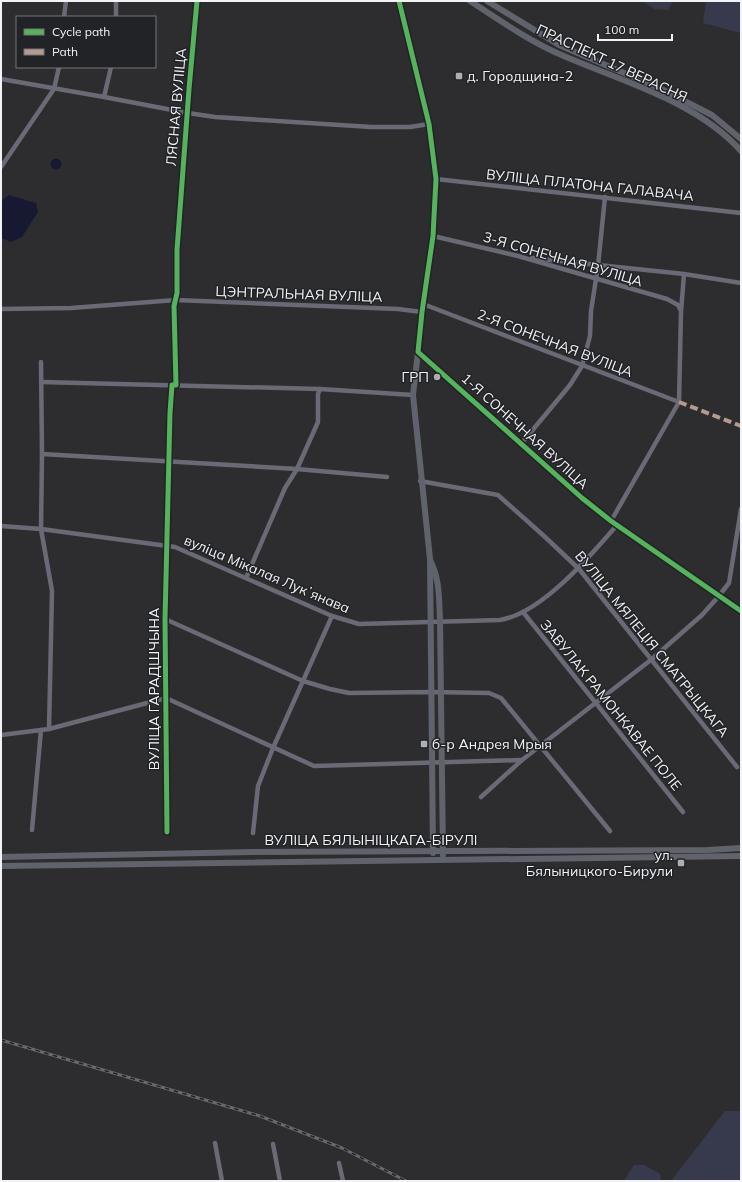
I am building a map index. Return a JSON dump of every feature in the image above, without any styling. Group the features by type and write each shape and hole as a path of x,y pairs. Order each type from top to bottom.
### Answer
{"main road":[{"name":"ПРАСПЕКТ 17 ВЕРАСНЯ","path":"470,1 520,33 557,53 610,73 704,119 730,139 741,151"},
{"name":"ПРАСПЕКТ 17 ВЕРАСНЯ","path":"487,1 559,45 659,88 712,115 741,139"},
{"path":"418,352 413,395 420,481 430,559 433,859"},
{"path":"430,559 438,582 440,620 443,859"},
{"name":"ВУЛІЦА БЯЛЫНІЦКАГА-БІРУЛІ","path":"1,857 433,851 708,850 741,848"},
{"name":"ВУЛІЦА БЯЛЫНІЦКАГА-БІРУЛІ","path":"1,866 741,856"}],"street":[{"path":"64,16 66,1"},
{"path":"116,1 116,16"},
{"name":"ЛЯСНАЯ ВУЛІЦА","path":"176,300 180,214 197,1"},
{"path":"400,1 428,124 436,179 433,236 418,352"},
{"path":"1,167 54,89 59,68"},
{"path":"104,97 111,68"},
{"name":"ЛЯСНАЯ ВУЛІЦА","path":"1,79 104,97 188,114 350,126 410,126 428,124"},
{"name":"ВУЛІЦА ПЛАТОНА ГАЛАВАЧА","path":"436,179 741,213"},
{"path":"521,444 570,385 582,366 589,341 591,307 598,266 605,197"},
{"name":"3-Я СОНЕЧНАЯ ВУЛІЦА","path":"433,236 518,256 667,299 678,305 681,312"},
{"path":"518,256 598,266 684,274 741,283"},
{"path":"610,521 679,402 681,312 684,274"},
{"path":"168,546 169,462 174,385 176,300"},
{"name":"ЦЭНТРАЛЬНАЯ ВУЛІЦА","path":"1,309 71,308 176,300 398,309 422,312"},
{"name":"2-Я СОНЕЧНАЯ ВУЛІЦА","path":"423,304 679,402"},
{"name":"1-Я СОНЕЧНАЯ ВУЛІЦА","path":"418,352 575,493 610,521 718,597 741,611"},
{"path":"41,362 41,529 52,591 49,729"},
{"path":"41,382 320,389 413,395"},
{"path":"246,578 285,488 297,469 318,422 318,394 320,389"},
{"path":"42,454 297,469 387,477"},
{"name":"ВУЛІЦА МЯЛЕЦІЯ СМАТРЫЦКАГА","path":"420,481 498,494 580,569 737,767"},
{"path":"481,797 522,760 652,659 702,614 718,597 729,583 741,509"},
{"name":"вуліца Мікалая Лукʼянава","path":"1,526 41,529 168,546 332,616 358,624 440,620 500,620 512,618 523,612 580,569 617,525"},
{"name":"ВУЛІЦА ГАРАДШЧЫНА","path":"167,832 165,619 168,546"},
{"name":"ЗАВУЛАК РАМОНКАВАЕ ПОЛЕ","path":"523,612 683,812"},
{"path":"253,833 258,786 273,748 332,616"},
{"path":"165,619 303,681 348,693 489,693 501,698 610,831"},
{"path":"1,735 49,729 166,698 314,766 522,760"},
{"path":"32,830 41,730"},
{"path":"215,1143 222,1181"},
{"path":"273,1144 280,1181"},
{"path":"339,1163 343,1181"}],"shaded area":[{"path":"641,1 673,1 668,10 655,9"},
{"path":"706,1 741,1 741,33 703,23"},
{"path":"56,158 60,160 62,164 60,168 56,170 52,168 50,164 52,160"},
{"path":"9,195 36,203 38,212 22,237 11,242 1,238 1,201"},
{"path":"725,1111 741,1111 741,1181 671,1181"},
{"path":"634,1165 644,1165 660,1174 661,1179 659,1181 624,1181"}],"railway":[{"path":"1,1040 260,1116 342,1148 406,1181"}],"marked path":[{"path":"679,402 741,426"}],"cycle path":[{"path":"167,832 165,619 170,413 172,385 176,385 174,306 177,293 177,250 197,1"},
{"path":"399,1 429,124 436,179 433,236 418,352 582,498 611,521 741,611"}],"place":[{"name":"д. Городщина-2","path":"459,76"},
{"name":"ГРП","path":"437,377"},
{"name":"б-р Андрея Мрыя","path":"424,744"},
{"name":"ул. Бялыницкого-Бирули","path":"681,863"}]}
